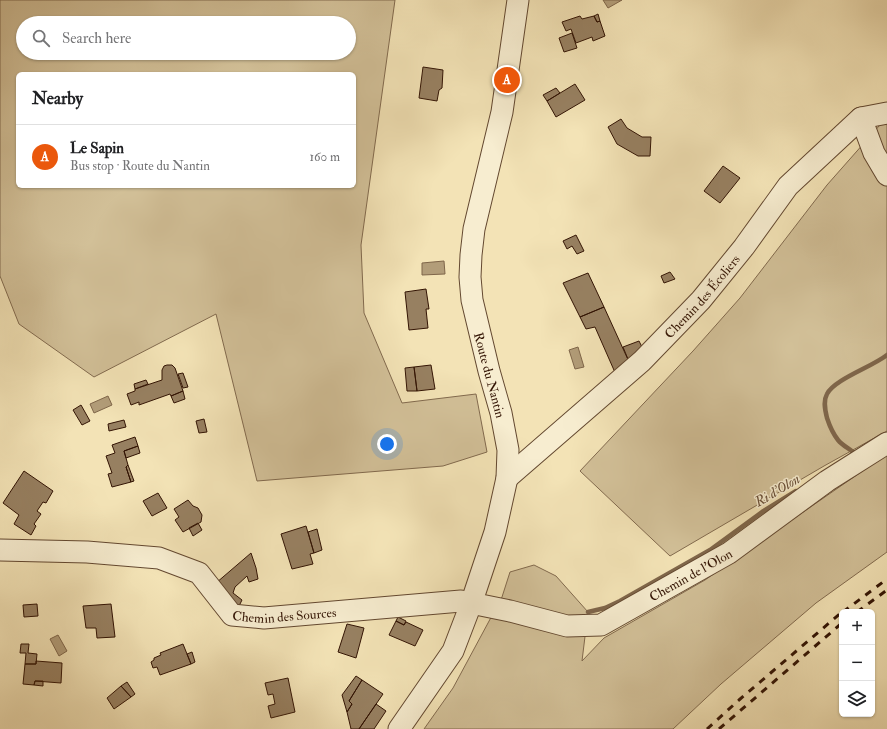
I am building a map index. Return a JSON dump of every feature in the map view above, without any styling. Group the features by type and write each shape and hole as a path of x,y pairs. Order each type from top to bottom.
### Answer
{"street":[{"name":"Route du Nantin","path":"398,729 453,651 471,604 495,532 507,478 508,450 501,413 472,300 470,277 474,229 502,112 518,0"},
{"path":"887,113 861,118 874,153 887,175"},
{"name":"Chemin des Écoliers","path":"507,478 642,361 701,300 744,247 788,186 861,118"},
{"name":"Chemin de l'Olon","path":"471,604 510,611 567,626 601,625 729,552 827,481 887,443"},
{"name":"Chemin des Sources","path":"0,550 87,552 159,558 199,573 232,615 264,618 461,601 471,604"}],"shaded area":[{"path":"0,0 395,0 361,245 364,313 402,403 476,394 487,452 443,466 257,481 216,314 94,377 19,324 0,276"},
{"path":"603,0 622,0 608,8"},
{"path":"887,117 887,431 670,556 580,471 693,351 740,298 827,185"},
{"path":"444,261 445,274 422,275 422,263"},
{"path":"578,347 584,367 575,369 569,350"},
{"path":"108,396 112,405 94,413 90,404"},
{"path":"887,454 887,552 816,603 721,684 673,729 424,729 453,688 502,597 510,572 534,565 556,576 588,612 582,661 604,638 705,580"},
{"path":"58,635 67,651 59,656 50,639"}],"building":[{"path":"598,14 600,21 597,22 594,16"},
{"path":"580,16 582,19 594,16 597,22 600,21 605,36 593,41 592,37 576,43 571,29 566,31 562,22"},
{"path":"572,33 577,48 564,52 559,38"},
{"path":"423,67 443,70 442,88 439,90 437,101 419,98"},
{"path":"575,84 585,100 556,117 547,101"},
{"path":"556,88 560,93 547,101 543,95"},
{"path":"621,119 627,128 642,137 651,137 650,156 638,156 617,144 608,127"},
{"path":"723,166 740,178 720,203 704,191"},
{"path":"576,235 584,251 577,254 572,246 567,249 563,241"},
{"path":"670,272 675,279 664,283 661,276"},
{"path":"588,273 604,307 580,317 563,283"},
{"path":"426,289 429,309 426,309 428,328 409,330 405,292"},
{"path":"604,307 630,364 617,377 595,327 586,329 580,317"},
{"path":"639,341 643,349 630,364 623,347"},
{"path":"172,365 175,368 183,391 139,405 139,402 131,405 127,394 135,391 135,389 162,380 162,370 164,366"},
{"path":"431,365 435,389 417,391 414,367"},
{"path":"414,367 417,391 407,391 405,368"},
{"path":"183,373 188,387 183,388 178,374"},
{"path":"146,380 148,384 135,389 134,384"},
{"path":"183,391 185,399 174,403 171,396"},
{"path":"81,405 90,421 82,425 73,410"},
{"path":"204,419 207,432 199,433 196,421"},
{"path":"124,420 126,427 109,431 108,424"},
{"path":"135,437 138,446 124,451 128,465 126,467 131,482 112,487 108,474 112,473 106,456 115,453 112,445"},
{"path":"138,446 140,453 126,458 124,451"},
{"path":"128,465 134,481 131,482 126,467"},
{"path":"24,471 53,491 46,503 43,502 37,511 41,514 34,524 36,526 31,535 14,524 19,515 3,503"},
{"path":"158,493 167,508 152,516 143,501"},
{"path":"188,500 193,506 198,508 202,515 201,522 183,532 175,520 179,517 174,509"},
{"path":"198,523 202,530 193,536 189,528"},
{"path":"306,526 314,553 310,554 313,564 292,569 281,534"},
{"path":"317,529 322,550 314,553 308,532"},
{"path":"251,553 258,579 249,582 247,576 235,587 233,593 242,600 238,608 216,583"},
{"path":"37,604 38,616 24,617 23,605"},
{"path":"111,604 115,637 97,638 96,628 86,628 83,606"},
{"path":"398,617 406,621 404,625 396,621"},
{"path":"396,621 404,625 406,622 423,630 415,646 389,635"},
{"path":"347,624 364,628 356,658 338,652"},
{"path":"21,644 29,644 28,653 37,654 36,664 25,664 26,653 20,653"},
{"path":"183,644 191,664 160,675 157,667 153,668 151,662 154,658 161,655 160,653"},
{"path":"192,652 195,662 191,664 187,654"},
{"path":"36,661 62,663 61,683 35,681 34,685 23,684 25,664 36,664"},
{"path":"356,676 362,680 349,701 352,704 347,712 342,695"},
{"path":"288,678 295,712 271,718 268,706 275,704 273,694 268,695 265,683"},
{"path":"362,680 383,694 359,729 351,729 347,712 352,704 349,701"},
{"path":"35,681 43,681 43,686 34,685"},
{"path":"127,682 135,694 131,697 121,686"},
{"path":"121,686 131,697 114,709 107,698"},
{"path":"376,704 386,711 374,729 359,729"}],"waterway":[{"name":"Ri d'Olon","path":"852,457 853,452 838,440 830,426 825,409 827,394 838,383 887,355"},
{"name":"Ri d'Olon","path":"588,612 605,608 620,601 710,550 762,512 796,491"}],"railway":[{"path":"847,609 887,579"},
{"path":"861,609 887,590"},
{"path":"707,729 839,615"},
{"path":"719,729 839,626"}],"place":[{"name":"Le Sapin","path":"507,80"}]}
